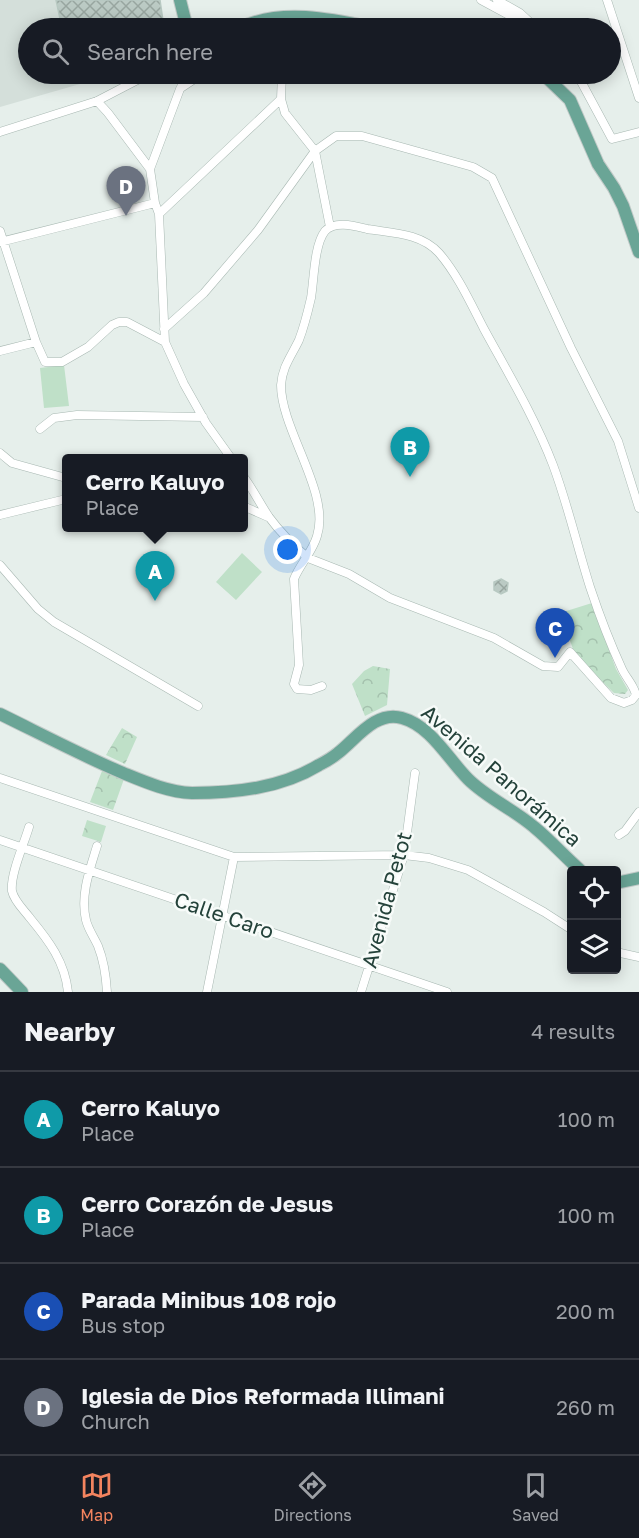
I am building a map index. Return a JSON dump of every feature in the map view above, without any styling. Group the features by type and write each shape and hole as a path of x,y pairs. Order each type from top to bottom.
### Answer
{"main road":[{"path":"180,0 184,18"},
{"path":"554,84 570,99 590,148 623,206 639,252"},
{"name":"Avenida Panorámica","path":"0,714 100,763 154,786 189,793 245,790 294,778 337,754 366,728 380,719 392,716 404,718 422,728 468,779 490,798 534,826 576,866"},
{"path":"621,882 639,878"},
{"path":"0,969 22,992"}],"street":[{"path":"482,0 514,18"},
{"path":"496,0 525,18"},
{"path":"607,0 613,18"},
{"path":"621,43 639,98"},
{"path":"0,132 97,101 130,84"},
{"path":"150,169 183,84"},
{"path":"180,89 187,84"},
{"path":"282,84 281,99 285,113 315,152 330,227"},
{"path":"582,84 612,139 639,132"},
{"path":"159,214 281,99"},
{"path":"97,101 150,169 159,214 165,342 184,384 228,454"},
{"path":"164,329 204,293 241,251 315,152 336,136 362,136 473,167 492,178 571,348 618,441 639,508"},
{"path":"1,242 155,203"},
{"path":"248,484 270,518 306,556 349,574 390,598 494,638 543,666 558,667 570,652 611,698 624,703 632,700 636,695 635,689 623,670 591,587 552,463 511,378 455,277 439,253 418,237 343,224 330,227 324,232 310,300 299,339 285,364 281,382 282,400 310,476 319,512 318,536 306,556 294,579 299,665 294,684 297,688 311,690 322,686"},
{"path":"0,231 1,242 45,362 62,362 88,347 112,325 119,322 127,322 165,342"},
{"path":"0,351 36,342"},
{"path":"40,429 54,418 77,415 203,417"},
{"path":"0,453 12,463 62,477"},
{"path":"0,515 62,500"},
{"path":"248,508 270,518"},
{"path":"0,565 38,609 54,622 198,706"},
{"name":"Avenida Petot","path":"361,992 404,855 415,773"},
{"path":"0,778 234,857 404,855 429,858 468,870 567,927"},
{"path":"619,835 625,831 639,812"},
{"path":"29,827 12,882 12,893 59,958 66,976 68,992"},
{"name":"Calle Caro","path":"0,840 447,992"},
{"path":"98,846 85,891 84,908 86,922 98,946 106,970 107,992"},
{"path":"207,992 234,857"},
{"path":"621,953 639,957"}],"shaded area":[{"path":"0,0 160,0 163,18 18,18 18,84 80,84 0,107"}],"green space":[{"path":"64,365 69,406 44,408 40,368"},
{"path":"242,553 262,572 236,600 216,582"},
{"path":"592,603 616,669 628,690 625,694 614,693 583,663 573,649 560,613"},
{"path":"373,666 390,669 387,705 365,716 352,684 364,671"},
{"path":"122,728 137,737 125,764 106,755"},
{"path":"102,771 124,779 113,810 90,802"},
{"path":"87,820 106,826 101,842 82,836"}],"building":[{"path":"56,0 160,0 163,18 60,18"},
{"path":"501,579 508,583 507,591 501,594 494,590 494,582"}],"place":[{"name":"Iglesia de Dios Reformada Illimani","path":"126,216"},
{"name":"Cerro Corazón de Jesus","path":"410,477"},
{"name":"Cerro Kaluyo","path":"155,601"},
{"name":"Parada Minibus 108 rojo","path":"555,658"}]}
